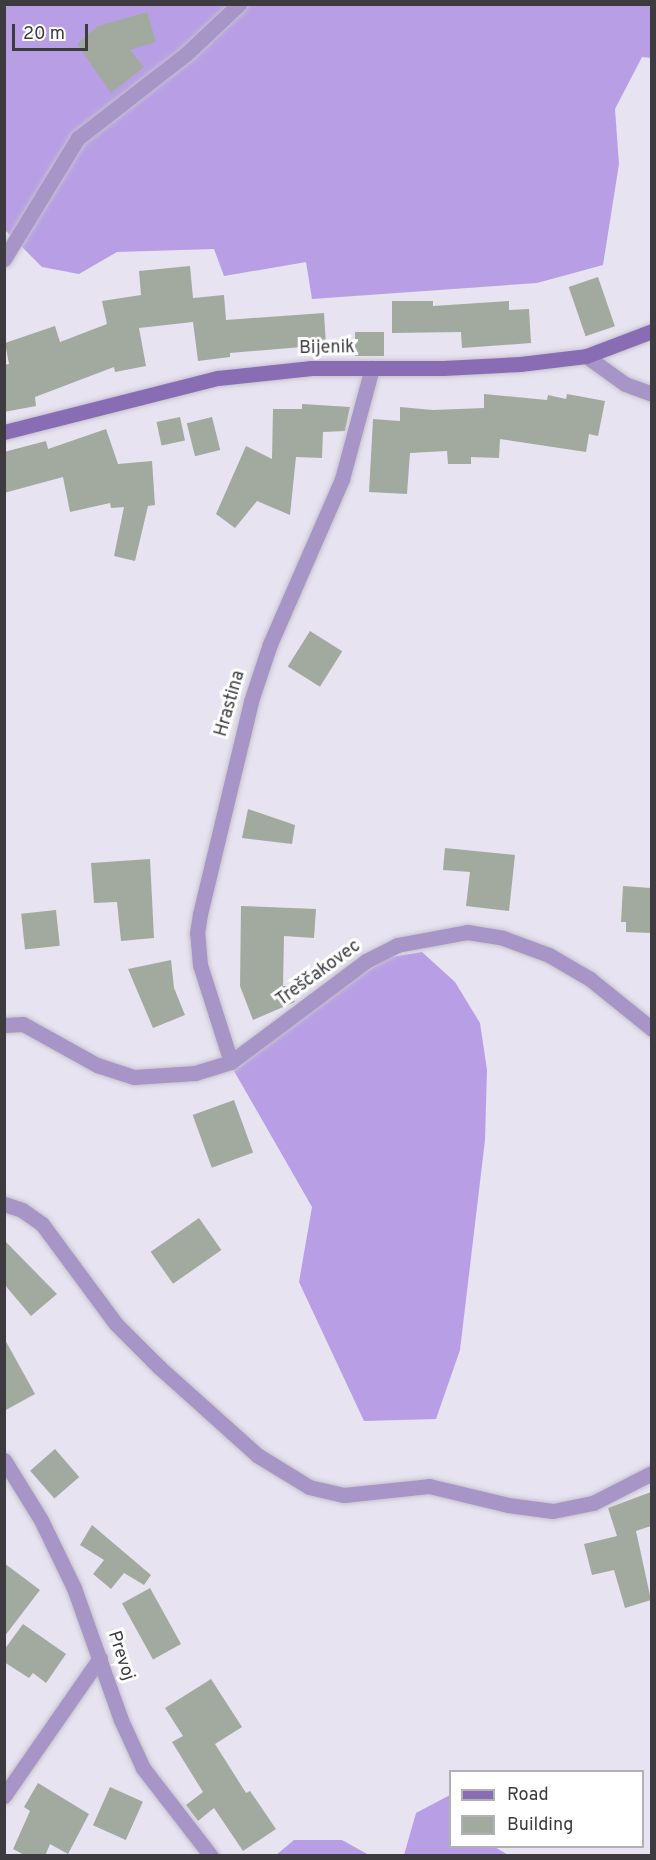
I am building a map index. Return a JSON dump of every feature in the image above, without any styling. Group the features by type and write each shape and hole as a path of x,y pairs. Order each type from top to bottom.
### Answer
{"main road":[{"name":"Bijenik","path":"4,432 218,378 264,371 488,366 586,356 651,331"}],"street":[{"path":"4,259 78,138 186,54 239,4"},
{"path":"586,356 625,384 651,394"},
{"name":"Hrastina","path":"231,1062 200,965 197,933 200,915 248,709 274,634 342,479 372,368"},
{"name":"Treščakovec","path":"4,1025 23,1024 97,1065 134,1077 195,1073 231,1062 366,961 396,945 467,932 503,938 549,955 590,979 651,1029"},
{"path":"4,1204 22,1210 42,1224 116,1324 181,1388 257,1455 309,1487 344,1495 429,1486 508,1505 553,1511 593,1503 651,1473"},
{"name":"Prevoj","path":"4,1460 58,1552 143,1768 211,1856"},
{"path":"4,1796 100,1658"}],"shaded area":[{"path":"5,5 651,5 651,58 642,57 615,109 619,164 603,265 537,283 312,299 306,262 224,276 214,249 117,252 79,274 42,267 5,230"},
{"path":"422,952 455,982 480,1023 487,1070 485,1140 460,1350 436,1419 364,1421 299,1282 312,1207 234,1071 348,982 391,957"},
{"path":"449,1796 449,1848 497,1848 508,1855 404,1855 416,1813"},
{"path":"294,1840 342,1840 369,1855 276,1855"}],"building":[{"path":"147,12 156,42 130,50 144,67 111,93 77,44 98,26"},
{"path":"190,266 193,298 224,295 226,320 324,313 326,345 230,353 230,357 198,361 193,322 139,328 146,366 115,372 114,367 35,397 36,406 4,412 4,365 9,364 5,343 55,326 60,342 107,324 102,301 141,295 139,271"},
{"path":"598,277 615,326 586,336 569,287"},
{"path":"392,301 433,301 433,306 509,301 509,310 529,309 531,343 462,348 461,332 392,333"},
{"path":"355,332 384,332 384,356 355,356"},
{"path":"484,394 547,400 548,395 566,399 567,394 605,401 598,436 589,434 586,452 500,439 499,458 471,457 471,464 448,464 447,451 410,453 407,494 369,492 373,419 400,421 400,407 433,410 484,408"},
{"path":"302,404 350,407 345,431 323,432 322,458 296,457 290,515 257,501 235,528 216,514 246,446 272,459 273,409 302,409"},
{"path":"180,417 185,440 162,445 157,422"},
{"path":"212,417 220,450 195,456 187,423"},
{"path":"106,429 118,464 152,461 155,505 148,506 135,561 114,556 124,507 111,508 110,503 70,512 63,477 4,493 4,452 46,441 48,449"},
{"path":"310,631 342,651 320,687 288,667"},
{"path":"248,809 295,825 292,844 242,838"},
{"path":"445,848 515,855 509,911 466,906 470,872 443,870"},
{"path":"150,859 154,938 121,941 117,902 94,903 91,863"},
{"path":"623,886 651,888 651,933 626,932 626,922 621,922"},
{"path":"241,906 316,909 314,938 284,936 283,986 290,986 295,1002 253,1020 240,986"},
{"path":"56,910 60,946 25,949 21,914"},
{"path":"171,960 174,988 185,1015 153,1028 128,969"},
{"path":"234,1100 253,1153 212,1168 193,1115"},
{"path":"199,1218 221,1250 173,1284 151,1252"},
{"path":"4,1240 57,1294 31,1316 4,1284"},
{"path":"4,1338 35,1394 4,1411"},
{"path":"55,1449 79,1477 54,1499 30,1471"},
{"path":"651,1492 651,1526 636,1531 651,1600 625,1608 614,1570 592,1575 584,1544 617,1536 608,1508"},
{"path":"92,1525 151,1575 144,1585 124,1573 111,1589 93,1574 104,1560 80,1545"},
{"path":"4,1563 40,1590 4,1637"},
{"path":"150,1588 181,1644 153,1659 122,1604"},
{"path":"23,1624 66,1654 46,1683 33,1673 29,1678 4,1662 4,1650"},
{"path":"211,1679 242,1727 215,1744 246,1793 250,1791 276,1829 243,1851 214,1808 198,1821 186,1805 203,1792 172,1742 183,1736 165,1708"},
{"path":"38,1783 89,1814 68,1854 50,1844 45,1856 26,1856 13,1849 30,1811 24,1807"},
{"path":"110,1787 143,1802 126,1840 93,1825"}]}
